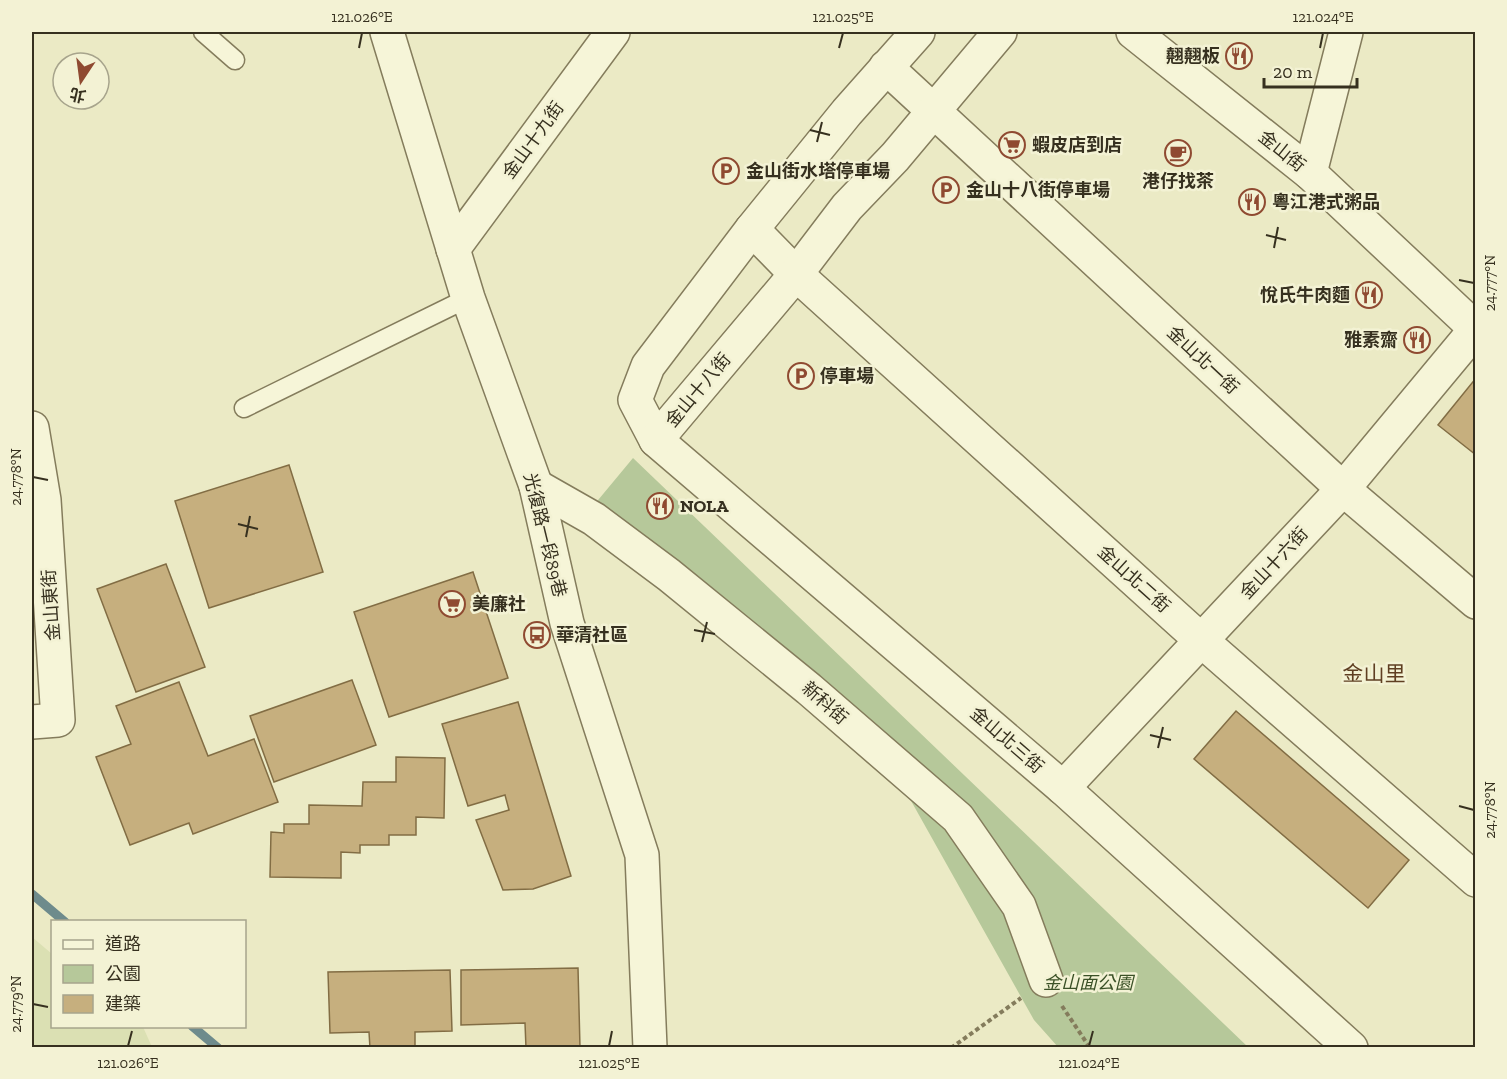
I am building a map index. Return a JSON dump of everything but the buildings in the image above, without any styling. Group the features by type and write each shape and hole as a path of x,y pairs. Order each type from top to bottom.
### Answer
{"street":[{"name":"光復路一段89巷","path":"387,32 468,298 536,486 567,623 642,855 650,1047"},
{"name":"金山十九街","path":"453,249 613,32"},
{"name":"金山十八街","path":"918,32 847,112 752,229 648,366 635,400 656,440 796,274 847,207 895,157 1000,32"},
{"name":"金山街","path":"1133,32 1310,173 1476,329"},
{"path":"1310,173 1346,32"},
{"name":"金山北一街","path":"886,68 1343,489 1476,602"},
{"name":"金山北二街","path":"752,229 796,274 1202,641 1476,880"},
{"name":"金山十六街","path":"1064,788 1343,489 1476,329"},
{"name":"金山東街","path":"32,428 58,720 32,722"},
{"name":"金山北三街","path":"656,440 1064,788 1351,1047"},
{"name":"新科街","path":"536,486 594,519 669,575 809,689 958,818 1019,906 1046,980"}],"lane":[{"path":"203,32 235,60"},
{"path":"244,408 468,298"}],"path":[{"path":"951,1047 1046,980 1090,1047"}],"green space":[{"name":"金山面公園","path":"633,458 1248,1047 1058,1047 1034,1020 910,799 584,517"},
{"path":"32,937 51,953 51,1028 143,1028 152,1047 32,1047"}],"waterway":[{"path":"32,894 63,920"},
{"path":"194,1028 218,1048"}],"place":[{"name":"翹翹板","path":"1239,56"},
{"name":"蝦皮店到店","path":"1012,145"},
{"name":"港仔找茶","path":"1178,153"},
{"name":"金山街水塔停車場","path":"726,171"},
{"name":"金山十八街停車場","path":"946,190"},
{"name":"粵江港式粥品","path":"1252,202"},
{"name":"悅氏牛肉麵","path":"1369,295"},
{"name":"雅素齋","path":"1417,340"},
{"name":"停車場","path":"801,376"},
{"name":"NOLA","path":"660,506"},
{"name":"美廉社","path":"452,604"},
{"name":"華清社區","path":"537,635"}],"district":[{"name":"金山里","path":"1374,674"}]}
